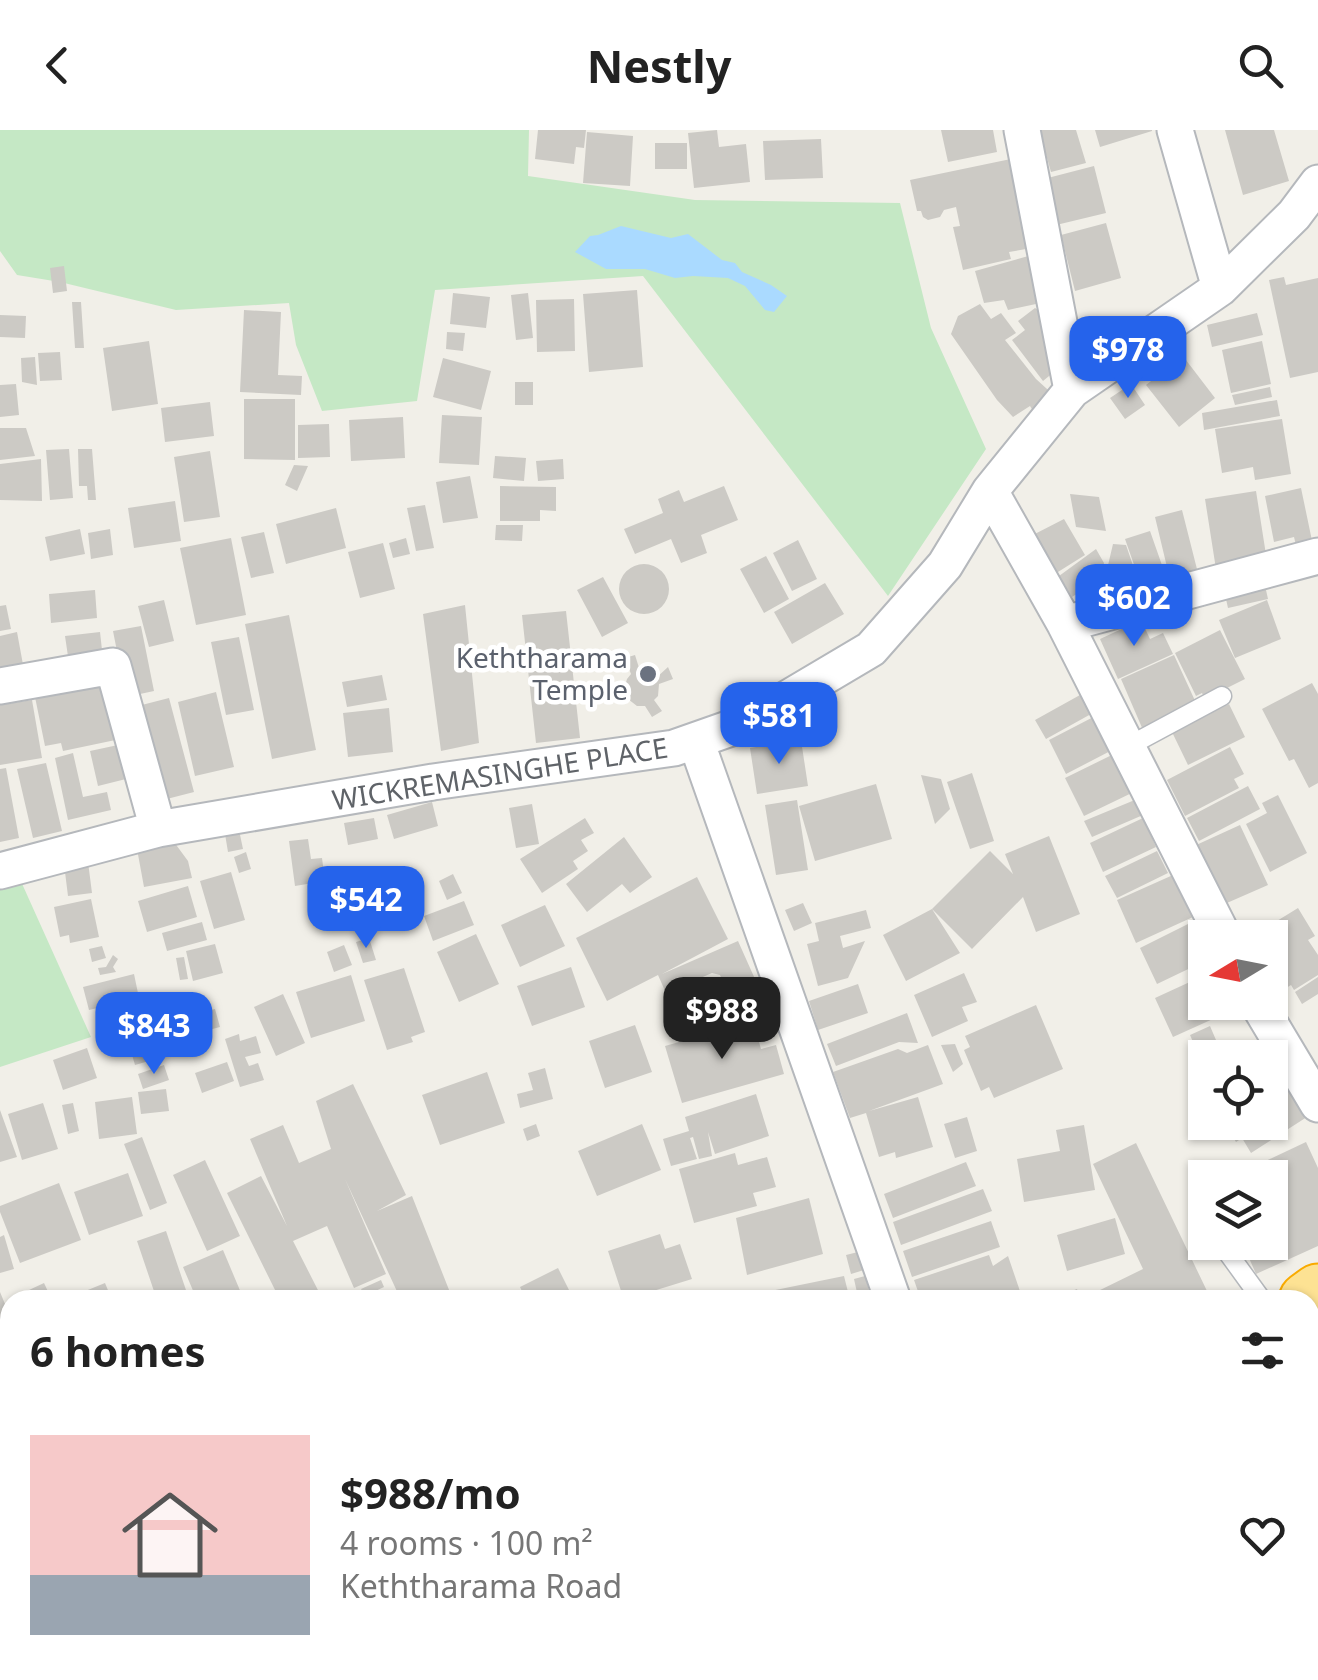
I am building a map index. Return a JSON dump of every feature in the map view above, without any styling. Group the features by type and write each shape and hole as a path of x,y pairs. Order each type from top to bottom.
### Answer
{"street":[{"path":"1022,130 1072,390"},
{"path":"1176,130 1220,288"},
{"name":"WICKREMASINGHE PLACE","path":"0,871 158,829 433,782 674,748 748,722 871,649 945,565 990,490 1072,390 1220,288 1294,214 1318,183"},
{"path":"990,490 1065,624 1215,920"},
{"path":"1065,624 1318,556"},
{"path":"0,686 113,666 158,829"},
{"path":"696,742 889,1290"},
{"path":"1269,1020 1318,1104"}],"lane":[{"path":"1127,747 1222,696"},
{"path":"1233,1260 1255,1290"}],"green space":[{"path":"0,130 529,130 528,176 695,200 900,203 931,328 986,449 888,596 643,276 435,290 417,401 322,411 296,345 289,303 176,310 17,275 0,251"},
{"path":"19,877 91,1037 0,1067 0,883"}],"water":[{"path":"621,226 671,238 688,234 722,260 735,263 742,272 787,296 774,312 765,310 745,286 728,278 675,278 645,269 606,269 575,252 590,236"}],"building":[{"path":"538,130 586,130 584,148 576,147 574,164 535,159"},
{"path":"717,130 719,147 746,144 750,182 694,188 688,133"},
{"path":"941,130 993,130 997,152 948,162"},
{"path":"1039,130 1076,130 1086,163 1051,172"},
{"path":"1095,130 1152,130 1152,131 1100,147"},
{"path":"1225,130 1274,130 1289,181 1243,195"},
{"path":"587,132 633,136 630,186 583,183"},
{"path":"821,139 823,178 765,180 763,141"},
{"path":"655,143 687,143 687,169 655,169"},
{"path":"1020,157 1039,249 1009,252 1011,259 963,270 953,227 960,226 956,207 928,220 917,211 910,180"},
{"path":"1094,166 1106,213 1052,226 1040,180"},
{"path":"1106,223 1121,278 1075,291 1061,235"},
{"path":"1039,253 1050,301 1008,310 1004,300 984,303 975,271"},
{"path":"64,266 67,291 53,293 50,268"},
{"path":"1284,277 1286,285 1318,278 1318,372 1290,378 1269,280"},
{"path":"637,290 643,367 589,372 583,294"},
{"path":"453,293 490,297 486,328 450,324"},
{"path":"528,293 533,338 516,340 511,295"},
{"path":"574,299 575,351 537,352 536,300"},
{"path":"72,302 81,302 84,348 75,348"},
{"path":"980,304 991,319 1001,313 1016,333 1005,340 1057,398 1035,414 1030,406 1013,417 951,334 958,316"},
{"path":"1035,308 1050,317 1060,367 1043,381 1012,340 1025,330 1018,321"},
{"path":"244,310 281,312 278,375 302,376 301,395 240,392"},
{"path":"1257,313 1263,335 1212,347 1207,325"},
{"path":"0,315 26,316 25,338 0,337"},
{"path":"447,332 465,333 463,351 446,349"},
{"path":"149,341 158,404 112,411 103,348"},
{"path":"1262,341 1271,384 1231,393 1222,350"},
{"path":"1176,347 1215,398 1179,427 1146,385 1160,374 1153,365"},
{"path":"60,352 62,380 40,381 38,353"},
{"path":"35,357 37,385 22,382 21,358"},
{"path":"443,358 491,371 481,410 433,397"},
{"path":"515,382 533,382 533,405 515,405"},
{"path":"16,384 19,415 0,417 0,385"},
{"path":"1131,384 1145,405 1125,419 1110,398"},
{"path":"1270,387 1272,397 1235,405 1232,395"},
{"path":"244,399 295,399 295,460 244,459"},
{"path":"1277,400 1280,416 1204,430 1202,413"},
{"path":"210,402 214,436 165,442 161,408"},
{"path":"442,415 482,417 479,465 439,463"},
{"path":"403,417 405,458 351,461 349,420"},
{"path":"1282,419 1291,474 1255,480 1253,467 1222,473 1215,429"},
{"path":"329,424 330,457 298,458 298,425"},
{"path":"0,428 26,428 35,456 0,460"},
{"path":"69,449 73,498 50,500 46,450"},
{"path":"78,449 92,449 96,500 88,500 87,486 79,486"},
{"path":"210,451 220,517 184,522 174,457"},
{"path":"495,456 526,458 524,481 493,478"},
{"path":"41,459 42,501 0,500 0,464"},
{"path":"563,459 564,479 538,481 536,461"},
{"path":"294,465 308,466 297,491 285,485"},
{"path":"470,476 478,518 443,523 436,482"},
{"path":"500,486 556,487 556,511 540,510 540,521 500,521"},
{"path":"724,486 738,520 701,535 707,553 681,563 671,539 635,554 624,529 663,513 658,499 679,490 684,502"},
{"path":"1301,488 1315,555 1299,558 1294,537 1274,542 1265,496"},
{"path":"1256,491 1267,561 1216,569 1205,499"},
{"path":"1070,494 1099,497 1106,531 1076,527"},
{"path":"175,501 181,541 134,548 128,508"},
{"path":"425,505 434,548 416,551 407,508"},
{"path":"336,508 346,548 286,564 276,524"},
{"path":"1182,510 1200,581 1172,588 1155,517"},
{"path":"1064,519 1085,555 1050,577 1027,538"},
{"path":"496,525 523,525 522,541 495,540"},
{"path":"80,529 85,554 50,561 45,537"},
{"path":"110,529 113,555 91,559 88,533"},
{"path":"1150,531 1170,588 1145,596 1125,539"},
{"path":"264,532 274,573 251,578 241,537"},
{"path":"231,538 246,615 196,625 180,548"},
{"path":"406,538 410,554 393,558 389,543"},
{"path":"798,540 817,579 792,591 773,553"},
{"path":"383,543 395,589 360,598 348,552"},
{"path":"1113,544 1126,545 1141,589 1091,614 1082,596 1105,578"},
{"path":"1096,549 1104,563 1101,578 1072,597 1059,576"},
{"path":"766,556 789,599 764,613 740,569"},
{"path":"634,565 654,565 668,579 668,599 654,613 634,613 620,599 620,579"},
{"path":"603,577 628,623 602,637 577,590"},
{"path":"1264,581 1268,599 1228,608 1224,590"},
{"path":"825,583 844,614 792,644 774,612"},
{"path":"95,590 97,618 51,623 49,594"},
{"path":"164,600 174,641 149,647 138,606"},
{"path":"1267,600 1281,639 1235,658 1219,620"},
{"path":"6,605 11,629 0,631 0,606"},
{"path":"465,605 479,743 441,751 423,614"},
{"path":"566,611 580,738 536,743 522,615"},
{"path":"289,615 316,750 272,759 245,624"},
{"path":"1141,620 1150,639 1163,633 1173,654 1118,679 1100,639"},
{"path":"141,626 154,691 126,697 113,631"},
{"path":"1220,630 1245,679 1205,699 1202,693 1196,696 1175,653"},
{"path":"17,632 24,670 0,675 0,636"},
{"path":"100,632 103,659 69,663 65,636"},
{"path":"239,637 254,710 226,715 211,642"},
{"path":"635,655 640,671 656,678 668,667 673,679 659,684 654,700 662,711 652,717 645,706 637,706 628,699 622,704 618,695 631,674 625,658"},
{"path":"1174,655 1197,705 1143,730 1121,679"},
{"path":"111,671 125,738 63,751 61,743 45,746 35,697"},
{"path":"382,675 387,700 347,707 342,682"},
{"path":"1312,683 1318,694 1318,783 1309,788 1294,759 1289,761 1262,709"},
{"path":"1089,690 1100,709 1046,739 1035,720"},
{"path":"216,692 234,767 195,776 178,702"},
{"path":"169,698 194,792 159,801 134,707"},
{"path":"32,700 42,758 0,765 0,705"},
{"path":"1229,704 1245,737 1188,765 1172,732"},
{"path":"389,708 393,752 348,757 343,713"},
{"path":"1103,712 1120,746 1066,774 1049,740"},
{"path":"801,740 808,786 757,794 750,748"},
{"path":"118,745 126,779 98,786 90,751"},
{"path":"1230,747 1244,774 1234,779 1239,788 1185,816 1167,780"},
{"path":"1122,750 1140,789 1084,816 1065,778"},
{"path":"73,753 83,797 107,792 111,810 68,820 55,758"},
{"path":"46,763 62,831 33,838 17,769"},
{"path":"6,768 19,838 0,842 0,769"},
{"path":"972,773 994,841 970,849 947,782"},
{"path":"921,775 941,779 950,809 935,824"},
{"path":"876,784 892,839 815,861 799,806"},
{"path":"1248,786 1260,809 1199,841 1187,818"},
{"path":"1278,795 1307,853 1270,872 1246,824 1267,813 1262,803"},
{"path":"1142,797 1150,812 1092,837 1084,821"},
{"path":"797,800 808,870 776,875 765,805"},
{"path":"432,802 438,826 394,839 387,815"},
{"path":"532,804 539,844 516,848 509,808"},
{"path":"374,818 378,839 348,845 344,823"},
{"path":"585,818 594,833 581,840 588,851 573,861 578,869 542,893 520,859"},
{"path":"1143,818 1156,847 1103,872 1090,843"},
{"path":"1240,825 1268,885 1220,906 1194,846"},
{"path":"239,830 243,849 228,852 225,834"},
{"path":"1049,836 1080,914 1036,932 1023,897 972,949 932,909 990,851 1013,874 1005,854"},
{"path":"624,837 652,877 630,893 622,884 587,912 566,884"},
{"path":"308,839 311,859 322,858 325,881 295,886 289,841"},
{"path":"174,842 188,861 192,878 144,887 137,849"},
{"path":"1157,851 1168,873 1117,898 1105,876"},
{"path":"246,852 251,869 239,873 234,857"},
{"path":"88,862 92,893 68,896 65,872"},
{"path":"231,872 245,920 214,929 200,881"},
{"path":"453,874 462,893 447,900 439,881"},
{"path":"1173,875 1193,917 1136,943 1117,900"},
{"path":"697,877 728,939 662,974 738,941 759,988 731,1000 720,975 712,973 666,993 658,975 607,1001 576,938"},
{"path":"360,884 364,901 342,906 338,889"},
{"path":"188,886 197,917 147,932 138,901"},
{"path":"91,899 99,937 70,943 69,935 60,937 54,907"},
{"path":"464,901 474,925 433,941 424,916"},
{"path":"803,903 812,923 794,931 785,910"},
{"path":"545,905 565,946 520,967 501,925"},
{"path":"1298,908 1315,936 1308,940 1318,955 1318,975 1294,990 1291,985 1288,987 1288,920 1278,920"},
{"path":"932,909 960,953 906,981 883,935"},
{"path":"866,910 871,928 840,936 843,948 865,941 848,978 818,986 807,944 819,941 815,923"},
{"path":"202,922 207,940 167,951 162,933"},
{"path":"1188,924 1188,969 1157,984 1140,948"},
{"path":"476,934 499,984 459,1002 437,952"},
{"path":"369,938 376,960 363,963 356,942"},
{"path":"215,944 223,973 193,981 186,951"},
{"path":"344,945 352,965 334,972 327,952"},
{"path":"102,946 106,958 92,962 89,949"},
{"path":"113,955 118,959 113,967 116,972 100,975 98,968 106,967"},
{"path":"184,957 188,979 180,980 176,958"},
{"path":"571,967 585,1007 532,1026 517,986"},
{"path":"404,968 425,1032 411,1037 413,1042 387,1050 364,980"},
{"path":"964,973 977,1002 962,1007 968,1021 932,1037 914,995"},
{"path":"134,974 139,998 89,1010 83,987"},
{"path":"351,975 365,1021 311,1038 296,992"},
{"path":"1318,977 1318,994 1302,1004 1295,992"},
{"path":"716,980 725,1006 695,1016 686,991"},
{"path":"1188,983 1188,1020 1211,1020 1173,1037 1155,998"},
{"path":"858,984 868,1013 818,1030 809,1001"},
{"path":"283,994 305,1043 276,1056 254,1007"},
{"path":"146,1004 152,1025 105,1038 99,1017"},
{"path":"1036,1005 1063,1069 994,1098 989,1087 981,1091 964,1050 970,1047 965,1036"},
{"path":"215,1009 220,1027 197,1033 193,1014"},
{"path":"907,1013 918,1043 899,1042 836,1066 827,1044"},
{"path":"753,1021 761,1049 776,1045 784,1074 682,1103 665,1046"},
{"path":"635,1025 652,1072 605,1088 589,1041"},
{"path":"1210,1026 1216,1040 1192,1040 1190,1035"},
{"path":"239,1034 240,1041 256,1036 261,1053 245,1057 249,1066 258,1063 264,1080 240,1087 225,1039"},
{"path":"160,1039 166,1056 135,1065 130,1048"},
{"path":"955,1044 963,1064 953,1072 941,1045"},
{"path":"928,1045 943,1084 869,1111 918,1097 933,1147 896,1158 895,1152 879,1157 866,1113 850,1118 833,1072 898,1049 907,1053"},
{"path":"87,1048 97,1078 63,1090 53,1060"},
{"path":"227,1062 234,1081 202,1093 195,1073"},
{"path":"164,1065 169,1080 143,1089 138,1074"},
{"path":"545,1068 553,1099 520,1108 517,1094 533,1090 528,1073"},
{"path":"487,1072 505,1123 440,1145 422,1095"},
{"path":"1288,1081 1310,1115 1288,1129"},
{"path":"353,1084 406,1195 377,1211 412,1196 449,1290 396,1290 345,1179 386,1274 354,1288 327,1226 293,1241 318,1290 275,1290 227,1193 261,1176 287,1226 250,1139 283,1125 299,1163 331,1149 316,1101"},
{"path":"166,1089 169,1111 141,1114 138,1092"},
{"path":"756,1094 769,1136 715,1154 708,1132 712,1156 699,1159 693,1137 690,1138 697,1159 671,1166 663,1139 689,1131 685,1117"},
{"path":"132,1097 137,1134 99,1139 95,1102"},
{"path":"43,1103 58,1149 22,1160 8,1114"},
{"path":"73,1103 79,1131 68,1134 62,1105"},
{"path":"0,1110 17,1157 0,1162"},
{"path":"967,1117 977,1151 955,1158 944,1124"},
{"path":"536,1124 540,1136 527,1141 523,1129"},
{"path":"642,1124 661,1170 597,1196 578,1151"},
{"path":"1084,1125 1095,1190 1024,1202 1017,1159 1060,1151 1056,1130"},
{"path":"142,1137 167,1203 150,1210 124,1144"},
{"path":"1243,1140 1271,1140 1251,1153"},
{"path":"1306,1142 1318,1168 1318,1246 1288,1260 1288,1160 1268,1160"},
{"path":"1136,1143 1188,1251 1188,1260 1192,1260 1207,1290 1100,1290 1143,1269 1093,1164"},
{"path":"735,1153 738,1165 767,1157 776,1187 753,1193 757,1206 694,1223 679,1169"},
{"path":"205,1160 240,1236 207,1251 173,1175"},
{"path":"966,1162 976,1186 893,1218 884,1194"},
{"path":"128,1173 143,1216 89,1235 74,1192"},
{"path":"59,1183 81,1240 20,1263 0,1206"},
{"path":"983,1189 992,1211 901,1245 893,1222"},
{"path":"809,1198 823,1254 747,1275 736,1218"},
{"path":"1115,1218 1125,1254 1067,1271 1057,1235"},
{"path":"991,1221 1000,1247 912,1277 903,1251"},
{"path":"166,1231 186,1290 154,1290 137,1241"},
{"path":"660,1234 665,1249 680,1244 692,1279 656,1290 621,1290 608,1251"},
{"path":"4,1235 14,1269 0,1273 0,1237"},
{"path":"223,1250 240,1290 193,1290 183,1267"},
{"path":"858,1252 864,1270 851,1274 846,1255"},
{"path":"989,1255 993,1266 1008,1256 1020,1290 918,1290 914,1280"},
{"path":"1250,1260 1287,1260 1256,1274"},
{"path":"558,1268 569,1290 521,1290 520,1287"},
{"path":"844,1276 848,1290 775,1290"},
{"path":"865,1276 869,1290 856,1290 854,1279"},
{"path":"381,1280 384,1287 378,1290 361,1289"},
{"path":"44,1283 47,1290 29,1290"},
{"path":"105,1283 108,1290 88,1290"}],"place":[{"name":"Keththarama Temple","path":"648,674"}]}
